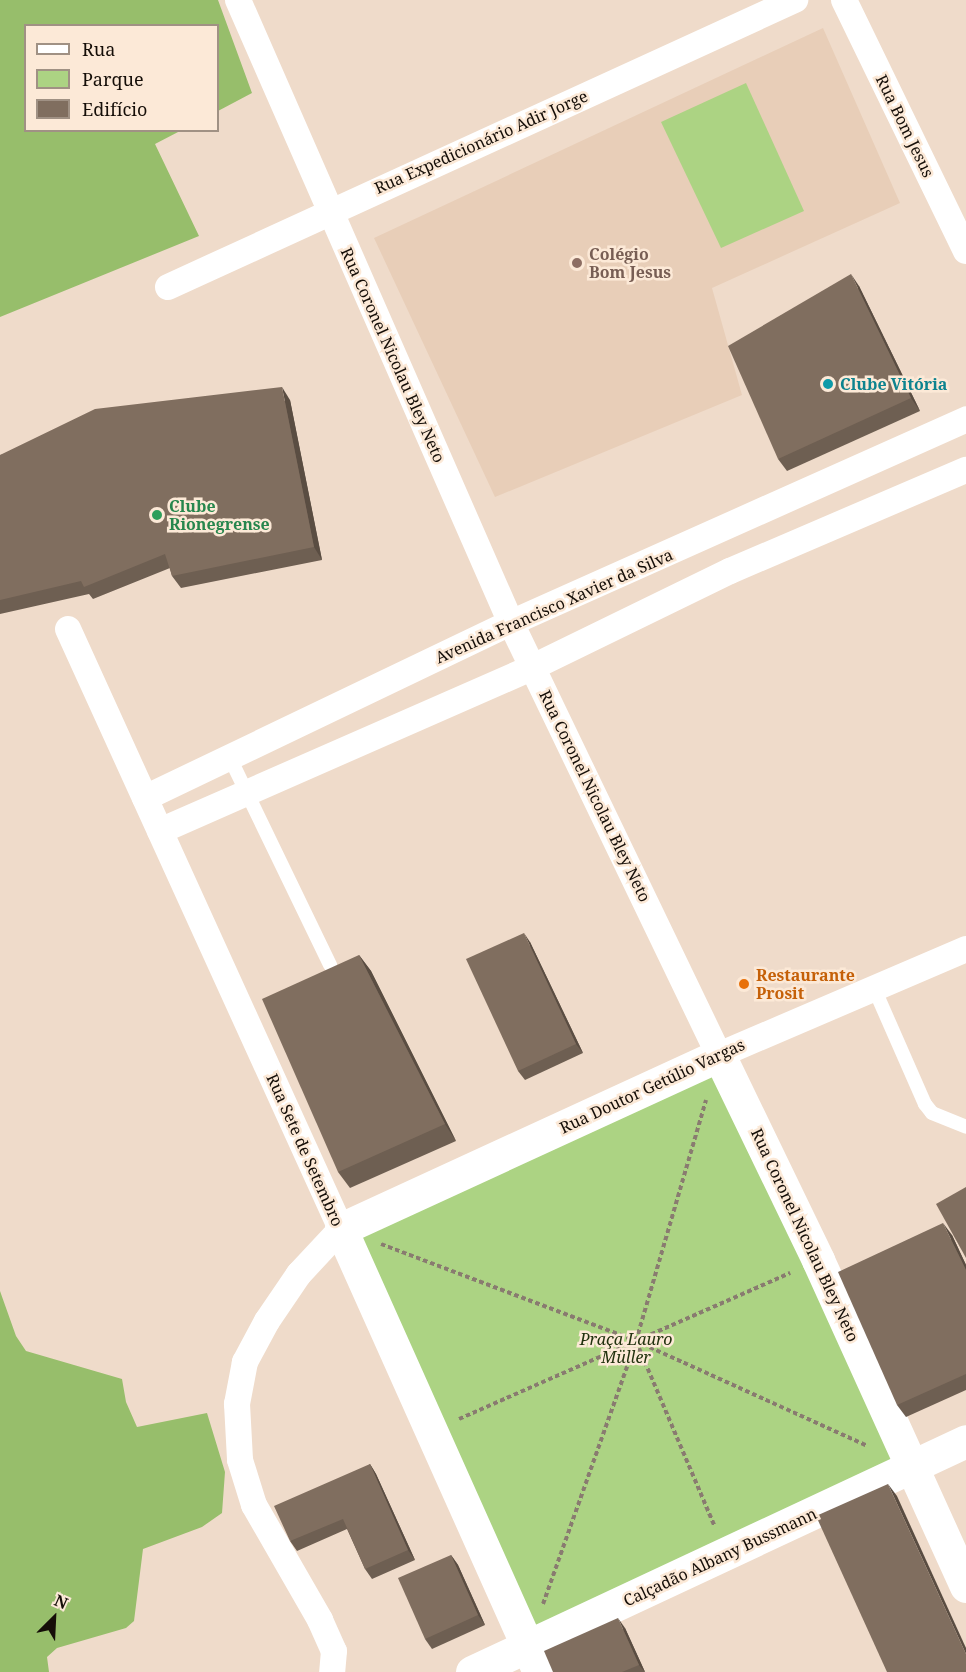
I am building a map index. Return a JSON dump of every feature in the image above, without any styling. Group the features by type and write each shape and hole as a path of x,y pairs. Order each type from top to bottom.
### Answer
{"main road":[{"name":"Rua Doutor Getúlio Vargas","path":"341,1229 719,1055"},
{"name":"Rua Coronel Nicolau Bley Neto","path":"719,1055 818,1260 966,1587"},
{"name":"Rua Sete de Setembro","path":"341,1229 534,1660"},
{"name":"Calçadão Albany Bussmann","path":"472,1672 534,1660 726,1554 966,1441"}],"street":[{"name":"Rua Coronel Nicolau Bley Neto","path":"238,0 511,623 719,1055"},
{"name":"Rua Expedicionário Adir Jorge","path":"168,287 795,0"},
{"name":"Rua Bom Jesus","path":"844,0 966,251"},
{"name":"Avenida Francisco Xavier da Silva","path":"144,798 511,623 966,419"},
{"path":"160,831 248,790 533,667 730,571 966,470"},
{"path":"715,533 730,571"},
{"name":"Rua Sete de Setembro","path":"68,629 341,1229"},
{"name":"Rua Doutor Getúlio Vargas","path":"719,1055 966,949"},
{"path":"332,1672 334,1651 320,1620 254,1505 240,1460 237,1404 245,1362 267,1321 299,1274 341,1229"}],"lane":[{"path":"230,758 248,790 330,965"},
{"path":"874,988 925,1104 932,1113 966,1127"}],"path":[{"path":"534,1660 636,1341 719,1055"},
{"path":"341,1229 636,1341 869,1447"},
{"path":"431,1431 818,1260"},
{"path":"636,1341 726,1554"}],"shaded area":[{"name":"Colégio Bom Jesus","path":"823,28 900,203 712,288 742,395 495,497 374,238"}],"green space":[{"path":"0,0 218,0 252,93 219,110 219,24 24,24 24,132 178,132 155,144 199,236 0,317"},
{"path":"746,83 804,211 721,248 661,122"},
{"name":"Praça Lauro Müller","path":"723,1059 907,1464 529,1645 347,1232"},
{"path":"0,1291 16,1336 26,1351 122,1379 126,1402 137,1427 207,1413 225,1472 222,1513 202,1527 143,1549 134,1621 126,1628 57,1648 47,1657 49,1672 0,1672"}],"building":[{"name":"Clube Vitória","path":"851,274 911,398 778,459 728,346"},
{"name":"Clube Rionegrense","path":"282,387 314,547 172,576 165,554 84,587 81,581 0,600 0,455 95,409"},
{"path":"524,933 576,1044 518,1071 466,959"},
{"path":"359,955 445,1124 338,1172 262,999"},
{"path":"966,1187 966,1258 936,1204"},
{"path":"943,1223 966,1270 966,1374 897,1405 838,1272"},
{"path":"370,1464 408,1550 365,1569 343,1519 290,1541 274,1506"},
{"path":"888,1484 966,1654 966,1672 887,1672 816,1516"},
{"path":"451,1555 478,1615 425,1639 398,1578"},
{"path":"618,1618 639,1665 622,1672 553,1672 544,1651"}],"place":[{"name":"Colégio Bom Jesus","path":"577,263"},
{"name":"Clube Vitória","path":"828,384"},
{"name":"Clube Rionegrense","path":"157,515"},
{"name":"Restaurante Prosit","path":"744,984"}]}
